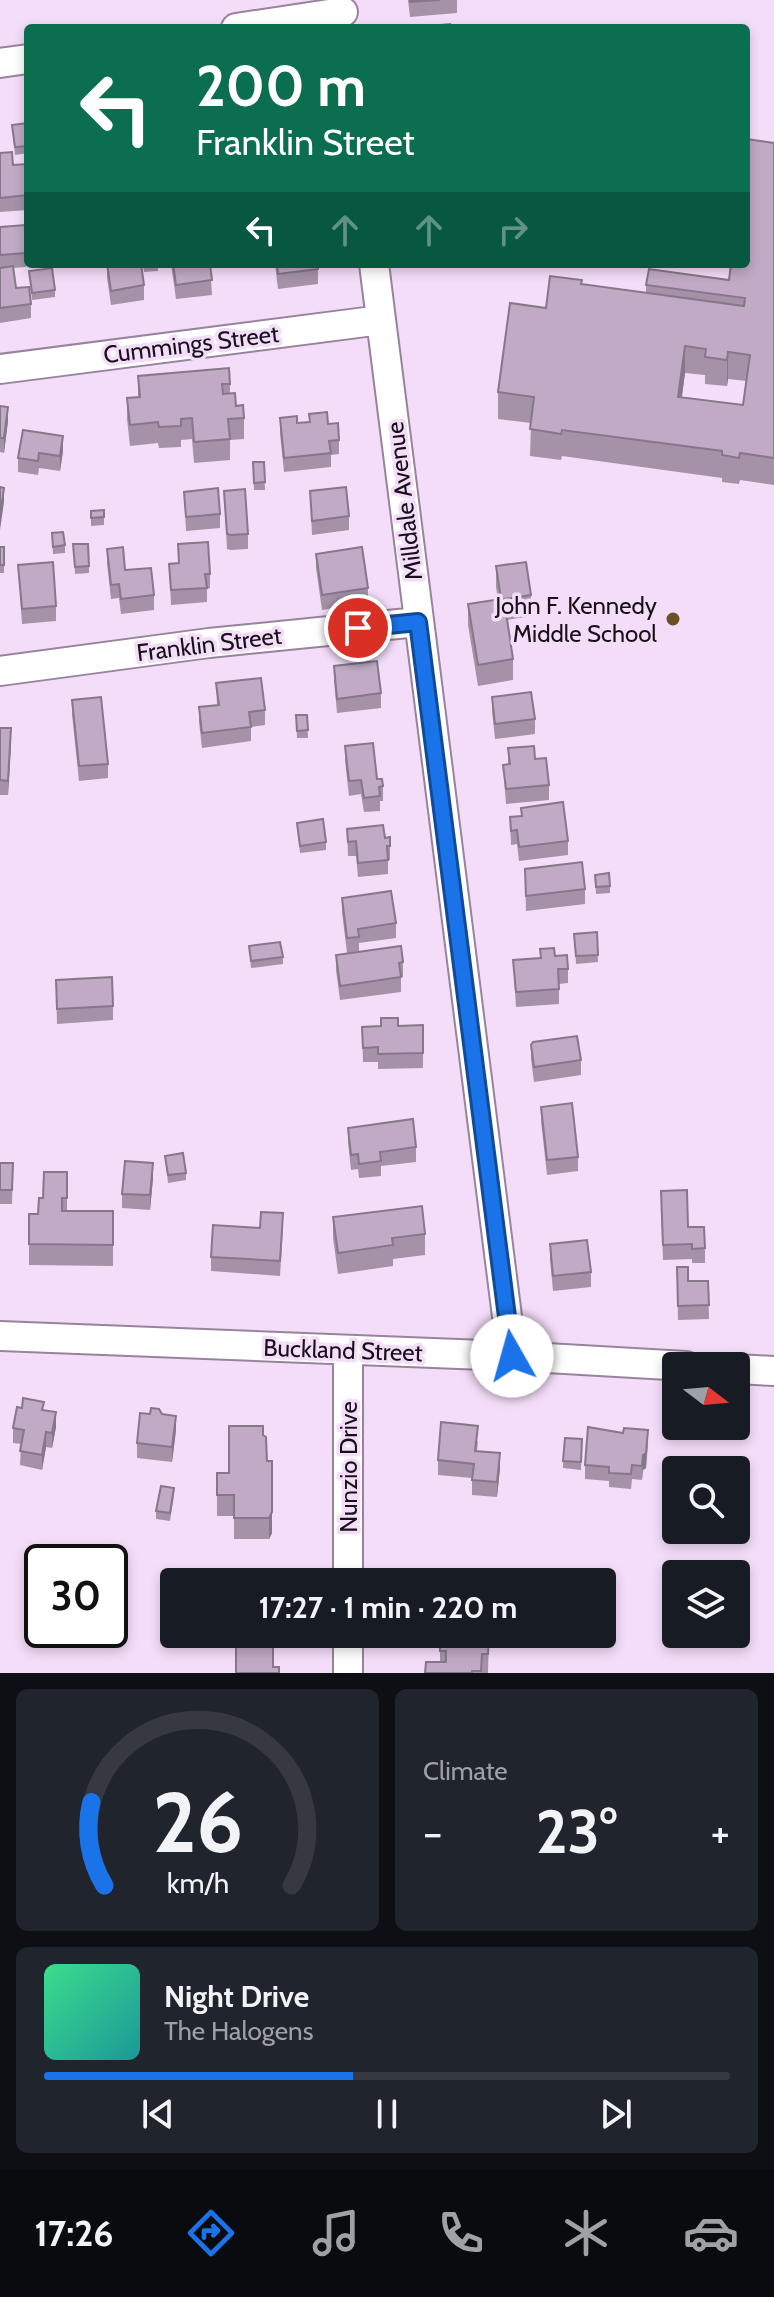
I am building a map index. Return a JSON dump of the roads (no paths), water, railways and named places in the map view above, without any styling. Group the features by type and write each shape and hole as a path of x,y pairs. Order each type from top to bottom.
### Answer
{"street":[{"path":"265,24 343,13"},
{"path":"0,63 24,60"},
{"name":"Milldale Avenue","path":"374,268 512,1356"},
{"name":"Cummings Street","path":"0,369 381,320"},
{"name":"Franklin Street","path":"0,671 209,643 418,622"},
{"name":"Buckland Street","path":"0,1336 662,1365"},
{"name":"Nunzio Drive","path":"348,1351 348,1568"},
{"path":"750,1370 774,1371"},
{"path":"348,1648 348,1673"}],"place":[{"name":"John F. Kennedy Middle School","path":"673,619"}]}
